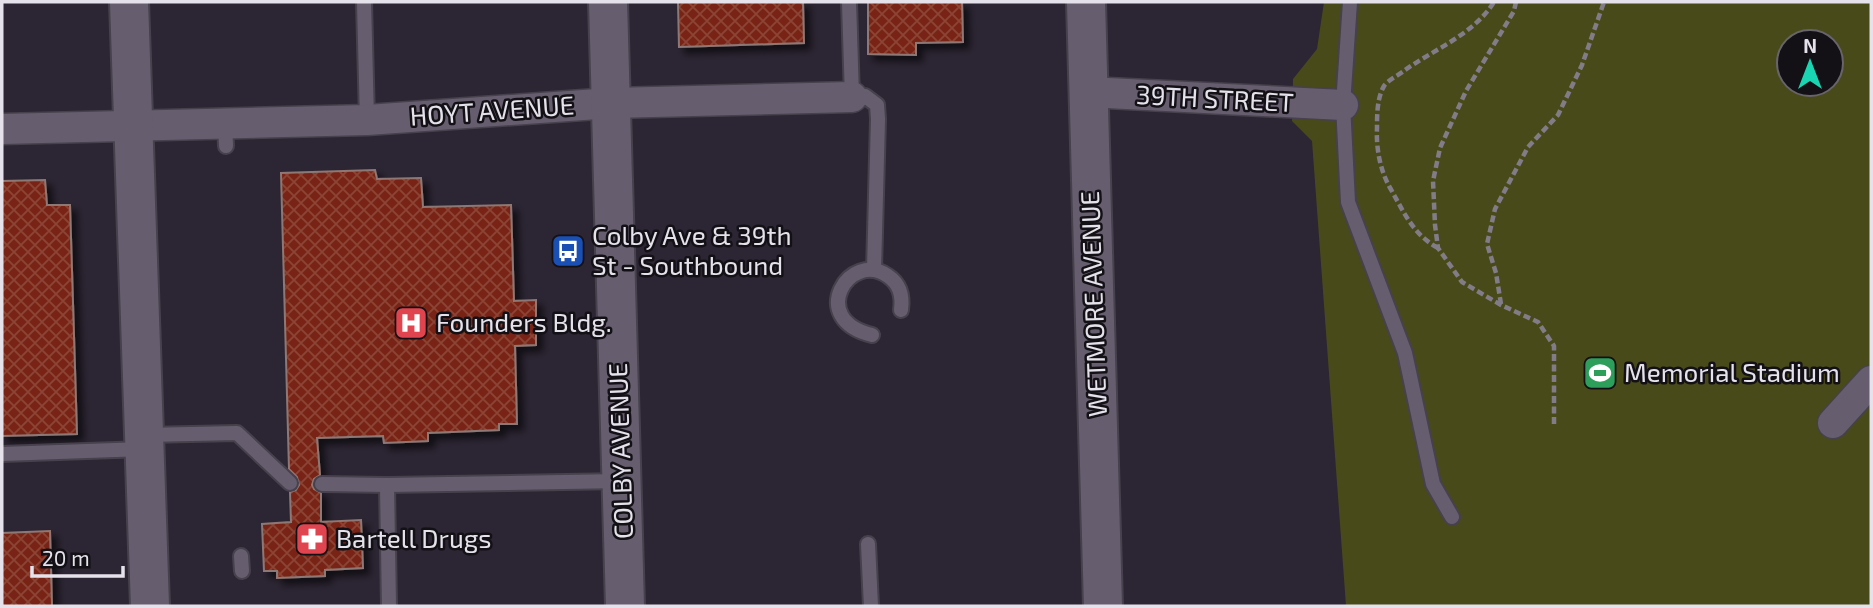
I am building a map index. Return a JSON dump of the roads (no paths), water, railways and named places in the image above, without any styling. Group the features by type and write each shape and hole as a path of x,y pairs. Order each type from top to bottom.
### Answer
{"street":[{"path":"129,2 150,606"},
{"name":"COLBY AVENUE","path":"608,2 625,606"},
{"name":"WETMORE AVENUE","path":"1086,2 1103,606"},
{"name":"39TH STREET","path":"1088,92 1343,105"},
{"name":"HOYT AVENUE","path":"2,129 132,124 225,134 367,120 612,103 852,97"},
{"path":"1833,423 1871,382"}],"lane":[{"path":"364,2 367,120"},
{"path":"849,2 852,97 865,96 877,105 874,270"},
{"path":"1350,2 1343,105 1348,202 1405,352 1433,484 1452,517"},
{"path":"872,335 850,327 843,319 838,300 846,281 854,275 874,270 884,273 899,288 901,310"},
{"path":"2,454 237,433 290,483"},
{"path":"322,484 622,481"},
{"path":"387,485 389,606"},
{"path":"868,544 871,606"}],"place":[{"name":"Colby Ave & 39th St - Southbound","path":"568,251"},
{"name":"Founders Bldg.","path":"411,323"},
{"name":"Memorial Stadium","path":"1600,373"},
{"name":"Bartell Drugs","path":"312,539"}]}
